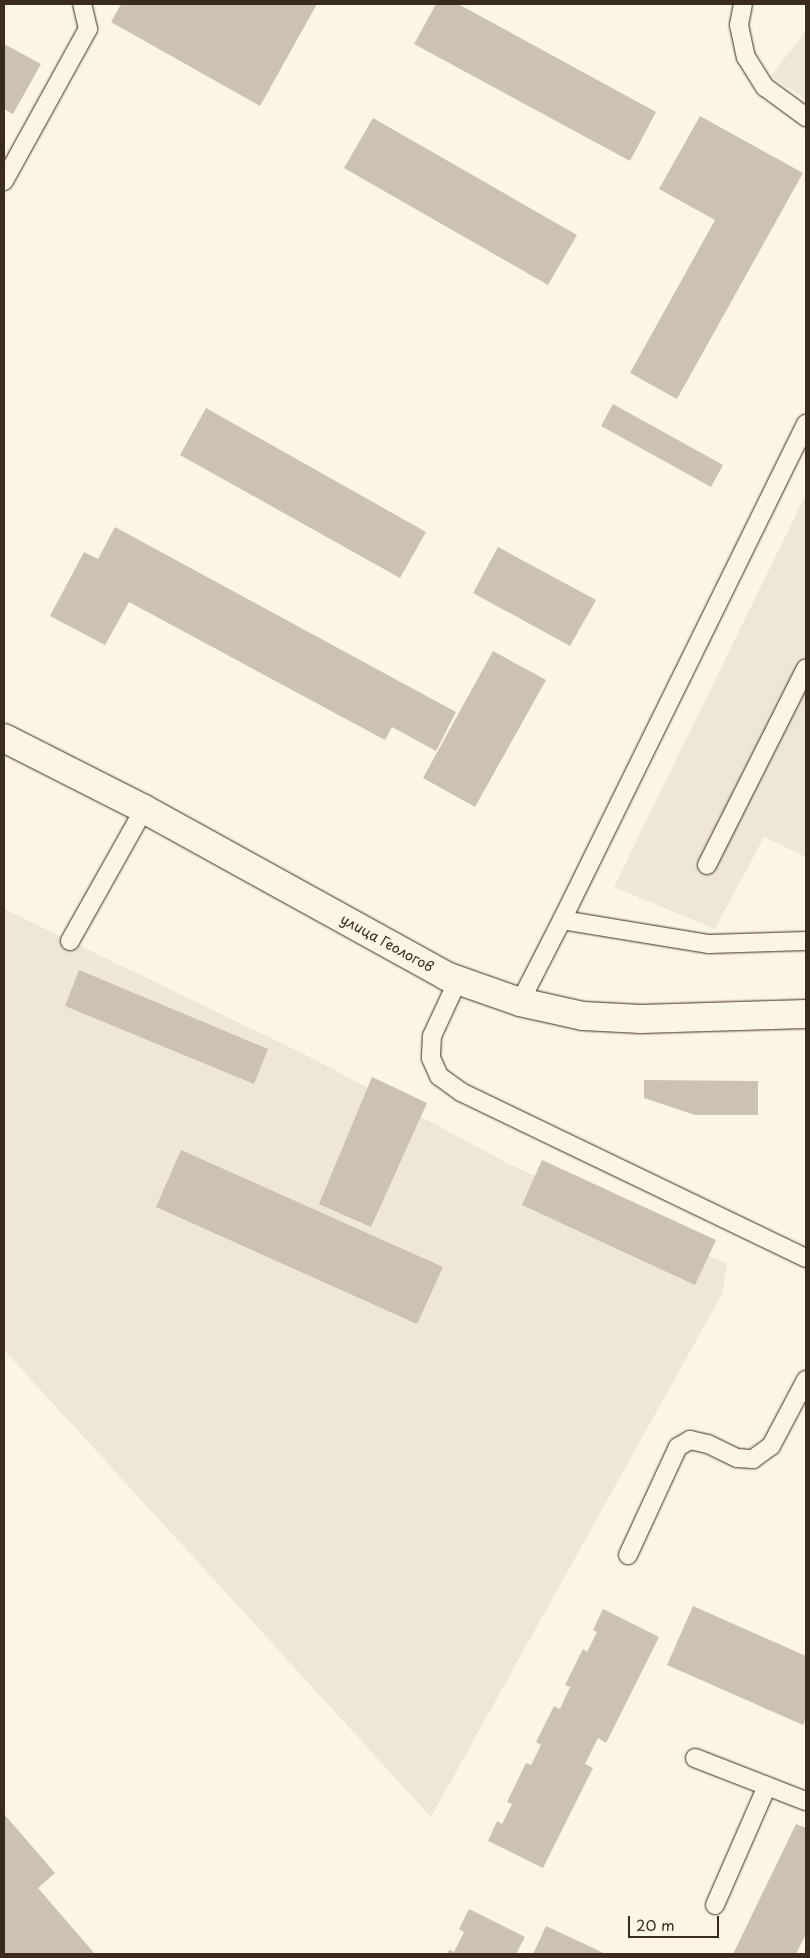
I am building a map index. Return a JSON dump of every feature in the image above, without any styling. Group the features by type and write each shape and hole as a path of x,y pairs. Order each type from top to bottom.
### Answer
{"street":[{"name":"улица Геологов","path":"4,738 144,809 458,980 520,1002 583,1016 642,1019 806,1014"}],"lane":[{"path":"4,181 88,29 82,4"},
{"path":"743,4 739,26 746,57 765,87 806,117"},
{"path":"520,1002 806,424"},
{"path":"707,865 806,668"},
{"path":"70,941 144,809"},
{"path":"562,920 709,944 806,941"},
{"path":"458,980 432,1036 430,1058 439,1076 460,1092 806,1258"},
{"path":"628,1555 678,1447 690,1440 708,1444 737,1458 753,1459 772,1446 806,1380"},
{"path":"695,1758 806,1801"},
{"path":"715,1906 767,1786"}],"shaded area":[{"path":"806,30 806,100 771,76"},
{"path":"806,494 806,857 764,837 715,929 614,887"},
{"path":"4,909 312,1058 507,1163 727,1264 722,1294 431,1817 4,1350"}],"building":[{"path":"121,4 317,4 260,106 111,22"},
{"path":"436,4 458,4 656,112 630,161 414,44"},
{"path":"4,44 41,64 13,114 4,109"},
{"path":"700,116 803,173 677,399 630,373 715,220 659,189"},
{"path":"373,118 577,235 548,285 344,168"},
{"path":"613,404 723,465 711,487 601,426"},
{"path":"206,408 426,532 400,578 180,455"},
{"path":"115,527 456,712 436,751 392,727 385,740 129,602 105,645 50,616 84,552 98,559"},
{"path":"498,547 596,600 570,646 473,593"},
{"path":"493,651 546,680 475,807 423,778"},
{"path":"79,970 268,1049 254,1084 65,1006"},
{"path":"372,1077 427,1103 371,1227 319,1204"},
{"path":"644,1080 758,1081 758,1115 695,1115 644,1098"},
{"path":"181,1150 443,1267 417,1324 156,1207"},
{"path":"542,1160 716,1240 695,1285 522,1205"},
{"path":"693,1606 806,1656 806,1718 803,1725 667,1665"},
{"path":"603,1609 659,1637 606,1743 598,1738 585,1764 593,1768 543,1868 488,1841 497,1821 502,1824 512,1804 507,1802 526,1763 531,1765 541,1745 536,1742 554,1706 560,1709 570,1687 565,1685 583,1649 587,1652 597,1632 593,1630"},
{"path":"4,1814 55,1873 38,1888 95,1954 4,1954"},
{"path":"796,1824 806,1828 806,1934 796,1954 733,1954"},
{"path":"469,1909 525,1937 516,1954 447,1954 449,1950 454,1952 464,1932 459,1929"},
{"path":"546,1926 606,1954 533,1954"}]}
